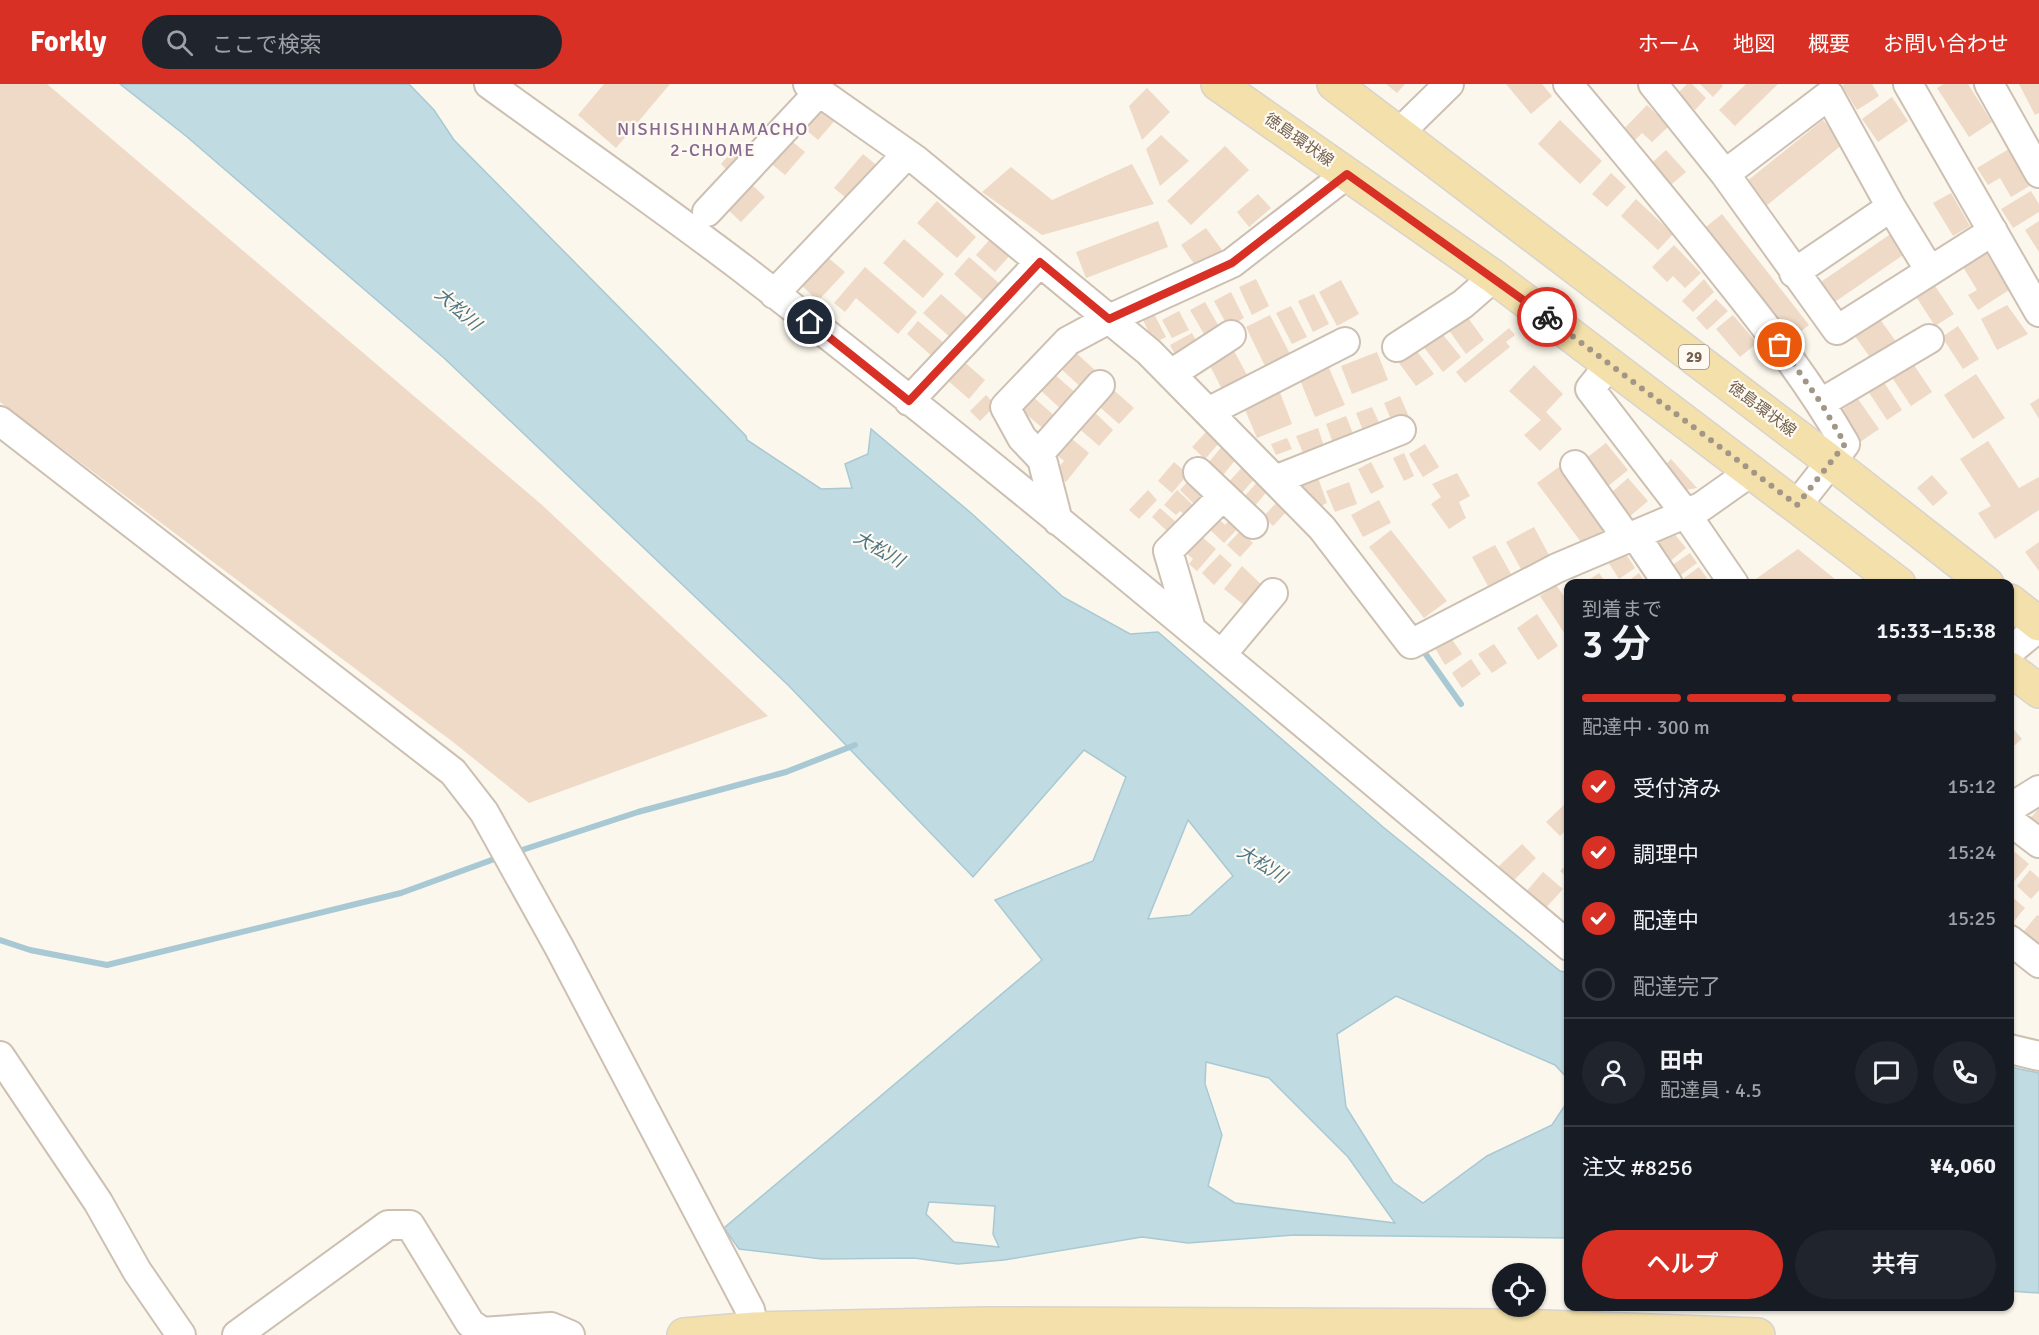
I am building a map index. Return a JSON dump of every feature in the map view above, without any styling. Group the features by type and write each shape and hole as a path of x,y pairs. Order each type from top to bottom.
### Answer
{"main road":[{"name":"徳島環状線","path":"1218,84 1494,277 1893,579"},
{"name":"徳島環状線","path":"1334,84 1832,462 1981,579"},
{"path":"2014,605 2039,626"},
{"path":"2014,672 2039,692"},
{"path":"684,1335 754,1329 986,1324 1520,1326 1758,1335"}],"street":[{"path":"489,84 774,294 909,401 1222,654 1564,942"},
{"path":"1399,133 1449,84"},
{"path":"1568,84 1669,204 1780,345 1821,403 1845,444 1797,505"},
{"path":"1908,84 2039,312"},
{"path":"1989,84 2039,173"},
{"path":"707,212 813,88 907,154 1109,319 1171,374 1322,528 1411,644 1563,577 1631,537 1701,507 1752,471"},
{"path":"1662,88 1837,330 1993,231"},
{"path":"1725,174 1829,95 1891,207 1930,271"},
{"path":"774,294 907,154"},
{"path":"1058,521 1042,459 1030,446 1005,407 1068,341 1109,319 1232,263 1347,174"},
{"path":"1794,273 1891,207"},
{"path":"909,401 1040,262"},
{"path":"1397,347 1463,304 1494,277"},
{"path":"1171,374 1232,335"},
{"path":"1821,403 1929,339"},
{"path":"1208,412 1345,342"},
{"path":"1610,364 1590,389 1686,514 1731,579"},
{"path":"994,470 1008,443 1030,446 1100,386"},
{"path":"0,421 453,772 484,812 559,947 750,1310 754,1329"},
{"path":"1275,480 1401,430"},
{"path":"1575,465 1664,579"},
{"path":"1198,472 1253,524"},
{"path":"1191,629 1168,551 1223,496"},
{"path":"1222,654 1274,593"},
{"path":"2014,648 2039,626"},
{"path":"2014,806 2039,790"},
{"path":"2014,824 2039,843"},
{"path":"2014,943 2039,963"},
{"path":"2014,1050 2039,1056"},
{"path":"0,1056 98,1202 137,1271 181,1335"},
{"path":"237,1335 388,1225 410,1225 470,1323 482,1332 551,1327 570,1335"}],"water":[{"name":"大松川","path":"120,84 409,84 434,110 454,140 746,436 747,440 821,489 852,488 845,464 868,454 871,429 971,513 1063,597 1130,634 1158,632 1383,827 1560,971 1564,972 1564,1075 1555,1065 1396,996 1337,1034 1346,1107 1393,1182 1423,1203 1487,1156 1552,1125 1564,1107 1564,1238 1295,1235 1188,1243 1142,1237 1004,1260 958,1264 914,1258 822,1259 739,1249 724,1228 1042,960 995,900 1093,861 1126,777 1084,750 973,877 788,685 444,358 186,136","holes":["1188,820 1233,876 1190,915 1148,919","1206,1062 1269,1078 1348,1157 1395,1223 1235,1203 1208,1186 1222,1135 1205,1084","929,1202 995,1206 993,1234 999,1247 954,1242 926,1214"]},
{"path":"2014,1068 2039,1073 2039,1293 2014,1291"}],"building":[{"path":"0,84 47,84 542,505 768,716 529,803 453,742 0,402"},
{"path":"604,84 670,84 616,148 578,115"},
{"path":"1386,84 1405,84 1397,93"},
{"path":"1506,84 1542,84 1552,96 1531,114"},
{"path":"1687,84 1692,84 1706,98 1695,110 1678,93"},
{"path":"1700,84 1721,84 1723,86 1713,97"},
{"path":"1746,84 1778,84 1735,126 1719,110"},
{"path":"1872,84 1879,96 1857,110 1842,86"},
{"path":"1944,84 1968,84 1992,122 1969,137 1937,88"},
{"path":"2019,84 2039,84 2039,113 2035,115"},
{"path":"1147,88 1170,112 1142,140 1129,106"},
{"path":"1892,97 1908,121 1878,142 1862,119"},
{"path":"1647,105 1669,126 1652,142 1642,133 1630,145 1619,134"},
{"path":"826,106 838,117 818,140 805,129"},
{"path":"1560,120 1602,161 1580,184 1538,144"},
{"path":"1823,120 1843,144 1766,206 1746,182"},
{"path":"1161,135 1189,161 1160,186 1146,149"},
{"path":"788,138 805,152 785,175 768,161"},
{"path":"1225,146 1249,170 1191,225 1167,201"},
{"path":"736,147 747,157 731,174 721,164"},
{"path":"2009,149 2031,185 2011,197 2000,178 1988,185 1977,168"},
{"path":"1666,150 1686,172 1665,190 1646,168"},
{"path":"863,154 880,168 851,202 834,188"},
{"path":"1132,164 1154,204 1042,235 982,192 1011,167 1052,200"},
{"path":"1611,173 1626,187 1607,207 1592,194"},
{"path":"749,182 765,197 741,222 725,207"},
{"path":"2031,191 2039,204 2039,212 2013,228 2001,209"},
{"path":"1951,193 1970,226 1953,236 1933,203"},
{"path":"1258,194 1271,208 1249,227 1237,212"},
{"path":"1636,199 1673,234 1658,250 1621,216"},
{"path":"937,201 976,237 957,258 917,223"},
{"path":"1722,214 1809,325 1787,342 1701,231"},
{"path":"1158,221 1168,247 1086,278 1076,252"},
{"path":"2039,221 2039,252 2025,230"},
{"path":"1206,228 1222,250 1197,268 1181,245"},
{"path":"1892,233 1906,253 1829,306 1815,286"},
{"path":"992,237 1011,254 995,272 976,255"},
{"path":"904,239 944,274 923,298 883,263"},
{"path":"1674,245 1701,273 1685,288 1673,276 1667,282 1652,267"},
{"path":"1986,252 2009,290 1978,310 1968,295 1977,290 1963,267"},
{"path":"825,255 845,272 818,301 799,283"},
{"path":"969,257 1000,284 984,301 954,274"},
{"path":"865,267 917,312 898,334 856,298 845,312 834,303"},
{"path":"1256,279 1269,306 1252,315 1239,287"},
{"path":"1704,279 1714,292 1693,312 1682,301"},
{"path":"1341,280 1359,314 1337,326 1319,292"},
{"path":"1933,283 1954,314 1935,326 1915,295"},
{"path":"1231,292 1244,318 1228,327 1214,301"},
{"path":"941,294 968,318 951,338 923,313"},
{"path":"1314,294 1329,324 1313,332 1298,301"},
{"path":"1716,299 1728,311 1707,330 1696,318"},
{"path":"1205,302 1221,330 1207,339 1190,310"},
{"path":"2007,305 2028,334 1997,350 1981,319"},
{"path":"1291,306 1307,337 1292,344 1276,313"},
{"path":"1179,311 1189,330 1172,338 1162,320"},
{"path":"1154,314 1166,337 1154,343 1143,320"},
{"path":"1270,315 1290,354 1265,366 1246,327"},
{"path":"1466,315 1484,340 1466,354 1448,329"},
{"path":"1733,315 1757,343 1740,357 1716,329"},
{"path":"1877,315 1897,343 1872,360 1852,332"},
{"path":"918,321 945,344 934,358 907,334"},
{"path":"1958,326 1979,359 1963,369 1942,337"},
{"path":"1509,328 1515,335 1506,342 1510,347 1465,383 1456,372"},
{"path":"1440,331 1461,357 1443,372 1422,345"},
{"path":"1192,333 1200,348 1178,360 1170,345"},
{"path":"1232,347 1247,375 1222,389 1207,360"},
{"path":"1416,350 1434,374 1416,386 1399,363"},
{"path":"1074,351 1097,372 1083,389 1060,368"},
{"path":"1377,352 1388,380 1352,394 1341,366"},
{"path":"1910,359 1932,392 1911,406 1889,373"},
{"path":"963,361 985,380 969,399 946,379"},
{"path":"1534,365 1563,394 1546,412 1562,429 1540,451 1524,435 1541,420 1509,391"},
{"path":"1329,368 1345,405 1315,417 1300,380"},
{"path":"1053,373 1077,394 1062,410 1038,388"},
{"path":"1976,374 2005,418 1973,439 1944,395"},
{"path":"1881,378 1902,410 1887,420 1866,388"},
{"path":"1109,386 1134,408 1119,424 1094,402"},
{"path":"1279,390 1292,424 1257,438 1243,405"},
{"path":"986,395 996,405 980,421 970,411"},
{"path":"1032,396 1057,418 1046,431 1020,409"},
{"path":"1400,396 1409,417 1393,424 1384,403"},
{"path":"2039,398 2039,419 2030,404"},
{"path":"1858,399 1879,429 1860,442 1839,412"},
{"path":"1372,407 1381,427 1364,433 1356,413"},
{"path":"1090,408 1113,430 1099,446 1075,425"},
{"path":"1346,416 1354,436 1333,443 1326,424"},
{"path":"1318,428 1324,446 1303,453 1296,436"},
{"path":"1207,431 1220,442 1205,459 1192,447"},
{"path":"1066,434 1089,453 1066,482 1054,472 1064,461 1052,451"},
{"path":"1287,438 1292,449 1276,455 1271,444"},
{"path":"1988,441 2019,488 2039,477 2039,510 1995,539 1978,513 1991,506 1960,459"},
{"path":"1606,443 1628,470 1607,487 1585,459"},
{"path":"1425,444 1439,467 1423,477 1409,454"},
{"path":"1223,445 1237,458 1223,475 1209,462"},
{"path":"1404,453 1414,476 1404,481 1393,458"},
{"path":"1671,459 1697,488 1680,491 1660,470"},
{"path":"1174,462 1188,474 1172,493 1158,481"},
{"path":"1371,462 1384,487 1371,494 1358,469"},
{"path":"1244,465 1257,476 1240,495 1227,484"},
{"path":"1559,467 1606,529 1584,546 1537,483"},
{"path":"1457,473 1470,496 1459,502 1466,518 1449,529 1431,504 1441,497 1432,484"},
{"path":"1317,475 1327,503 1319,507 1294,479"},
{"path":"1932,475 1948,493 1933,506 1917,488"},
{"path":"1628,478 1648,501 1629,517 1610,494"},
{"path":"1190,479 1207,493 1195,505 1180,490"},
{"path":"1259,480 1269,489 1254,507 1243,498"},
{"path":"1349,482 1357,504 1335,512 1326,491"},
{"path":"1148,490 1157,500 1139,519 1129,510"},
{"path":"1177,490 1195,507 1187,517 1180,511 1176,515 1164,505"},
{"path":"1379,500 1391,523 1363,537 1351,515"},
{"path":"1278,501 1288,510 1273,526 1263,517"},
{"path":"1160,508 1176,522 1167,531 1152,517"},
{"path":"1218,518 1225,525 1231,518 1241,525 1224,543 1208,528"},
{"path":"1534,527 1550,557 1522,571 1506,542"},
{"path":"1391,530 1447,601 1424,618 1369,547"},
{"path":"1671,530 1686,548 1668,563 1653,545"},
{"path":"1240,531 1253,543 1240,557 1227,545"},
{"path":"1200,535 1216,549 1197,571 1189,564 1193,559 1185,552"},
{"path":"2039,542 2039,571 2025,552"},
{"path":"1495,545 1511,574 1488,586 1472,557"},
{"path":"1798,549 1835,579 1756,579"},
{"path":"1624,551 1635,568 1619,579 1608,562"},
{"path":"1690,553 1697,563 1678,577 1671,566"},
{"path":"1220,554 1232,565 1214,585 1202,573"},
{"path":"1242,566 1265,588 1249,609 1224,589"},
{"path":"1699,567 1707,578 1706,579 1683,579"},
{"path":"1599,573 1603,579 1590,579"},
{"path":"1639,573 1643,579 1631,579"},
{"path":"1556,585 1564,596 1564,632 1540,596"},
{"path":"1537,614 1558,646 1538,660 1517,628"},
{"path":"1451,638 1462,654 1445,665 1435,648"},
{"path":"1494,644 1507,663 1492,673 1478,654"},
{"path":"1471,659 1481,674 1462,688 1452,673"},
{"path":"2014,730 2022,739 2014,746"},
{"path":"1564,805 1564,832 1560,836 1546,822"},
{"path":"2039,808 2039,827 2029,820"},
{"path":"1522,844 1536,858 1512,882 1497,868"},
{"path":"2014,853 2029,864 2014,881"},
{"path":"2030,870 2039,878 2039,890 2031,899 2017,886"},
{"path":"1543,872 1563,889 1544,910 1525,893"},
{"path":"2014,898 2025,908 2014,921"},
{"path":"2037,915 2039,916 2039,944 2024,931"}],"waterway":[{"path":"1422,649 1461,704"},
{"path":"516,852 638,812 786,772 855,745"},
{"path":"0,940 30,950 107,965 401,893 500,857"}],"way so far":[{"path":"1547,317 1797,505 1845,444 1821,403 1780,345"}],"district":[{"name":"NISHISHINHAMACHO 2-CHOME","path":"713,139"}],"route":[{"path":"810,322 909,401 1040,262 1109,319 1232,263 1347,174 1547,317"}]}
